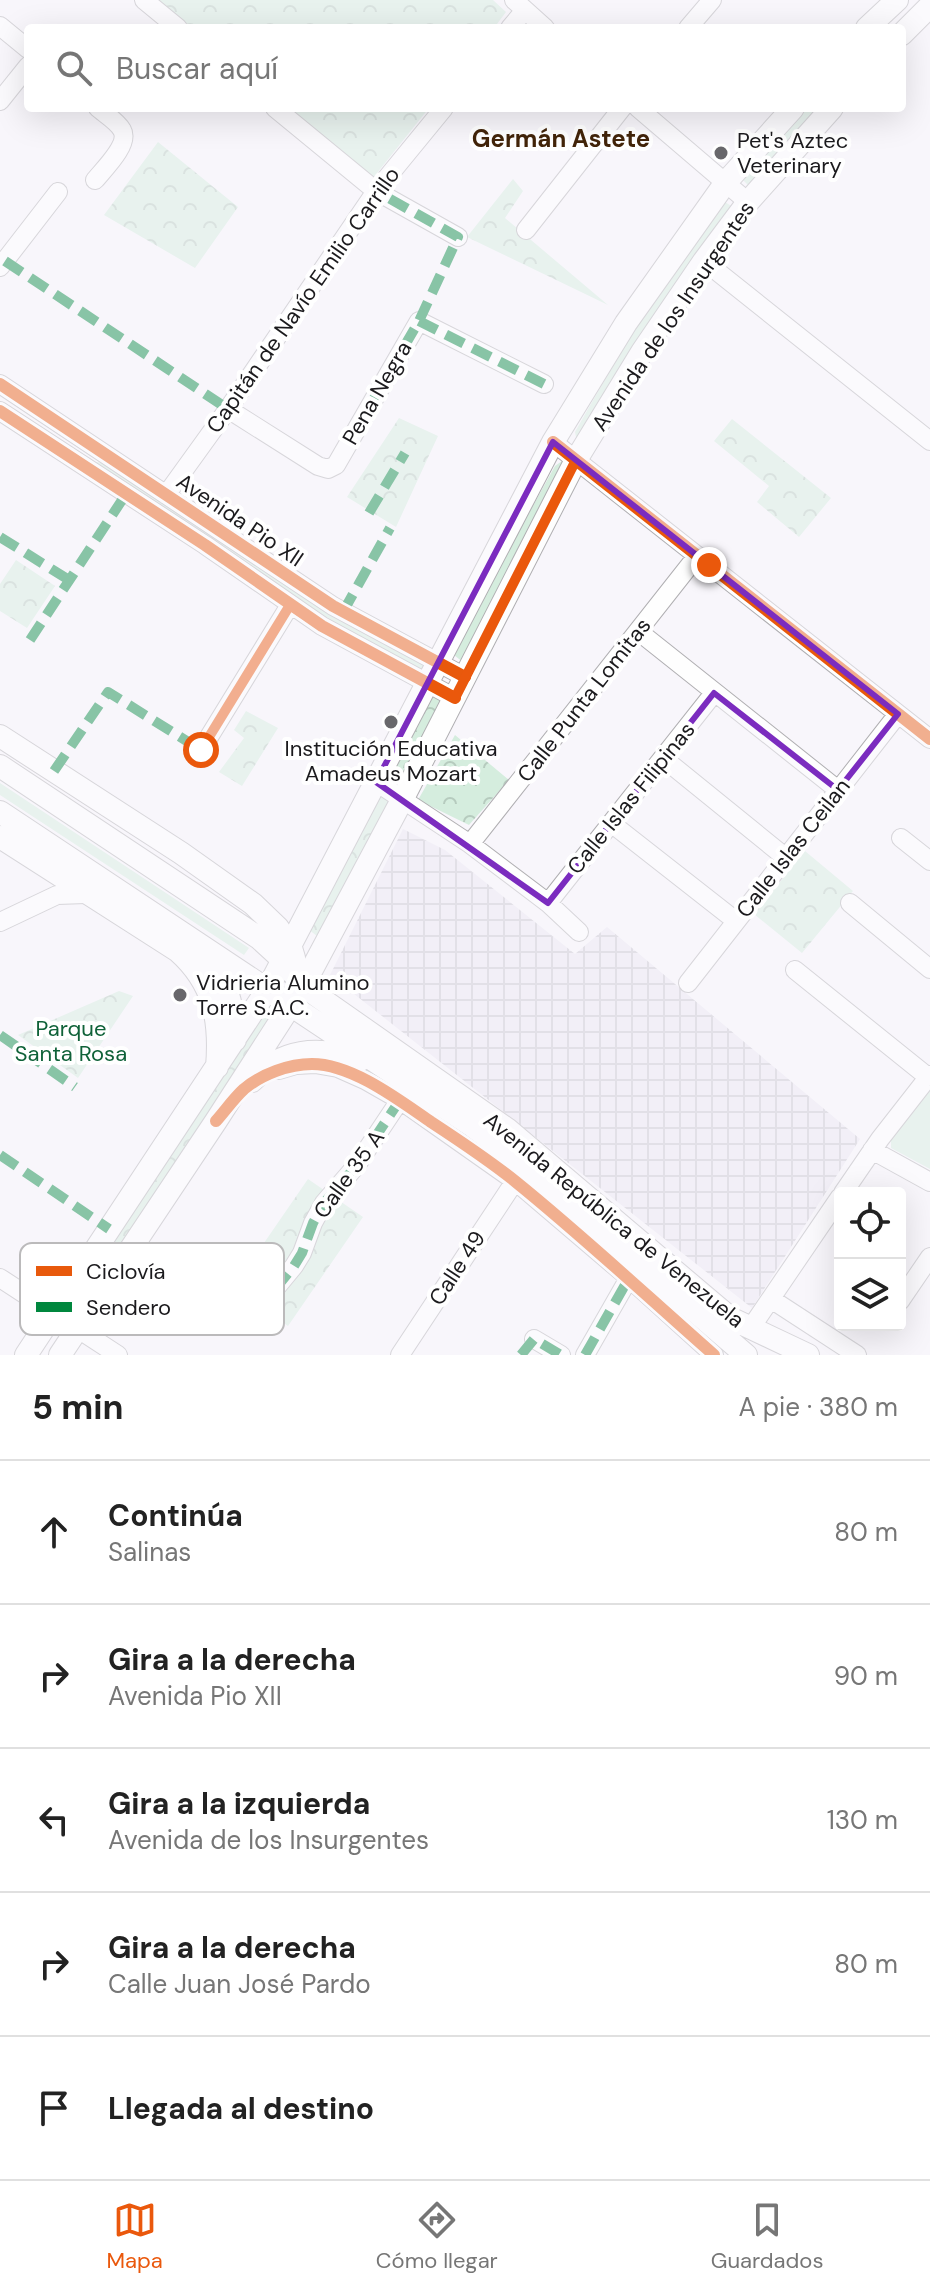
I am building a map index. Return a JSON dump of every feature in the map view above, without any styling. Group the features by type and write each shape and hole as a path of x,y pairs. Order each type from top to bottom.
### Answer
{"main road":[{"path":"871,24 897,0"},
{"path":"906,30 930,6"},
{"name":"Avenida de los Insurgentes","path":"101,1243 267,990 553,442 626,323 726,182 789,112"},
{"name":"Avenida de los Insurgentes","path":"134,1243 303,986 576,460 642,352 748,202 828,112"},
{"path":"0,736 181,853 253,904 278,928 287,954"},
{"name":"Avenida República de Venezuela","path":"0,766 287,954 303,986 507,1129 717,1308 750,1329 808,1355"},
{"name":"Avenida República de Venezuela","path":"0,812 471,1125 527,1167 746,1355"},
{"path":"0,837 56,884 86,894 178,951 195,967 216,1014 219,1041 217,1068"},
{"path":"207,950 231,1002 235,1040"},
{"path":"245,1088 272,1063 304,1052 337,1052 387,1070"},
{"name":"Avenida de los Insurgentes","path":"26,1355 40,1335"},
{"name":"Avenida de los Insurgentes","path":"60,1355 73,1335"}],"street":[{"path":"144,0 173,24"},
{"path":"691,24 712,0"},
{"path":"512,24 520,5 541,24"},
{"path":"0,26 24,46"},
{"path":"0,101 24,71"},
{"path":"95,180 122,146 124,135 122,128 103,112"},
{"path":"280,112 376,191 458,237"},
{"name":"Capitán de Navío Emilio Carrillo","path":"166,495 376,191 441,112"},
{"path":"526,230 619,112"},
{"path":"643,112 748,202"},
{"path":"0,267 58,192"},
{"path":"704,261 930,441"},
{"name":"Pena Negra","path":"228,409 318,466 328,469 336,465 419,321 544,384"},
{"name":"Avenida Pio XII","path":"0,384 333,606 465,677"},
{"name":"Avenida Pio XII","path":"0,411 322,626 455,698"},
{"path":"553,442 930,739"},
{"path":"85,466 97,448"},
{"name":"Calle Punta Lomitas","path":"470,844 697,556"},
{"path":"201,750 290,605"},
{"path":"638,631 838,790"},
{"path":"385,661 396,641"},
{"name":"Calle Islas Filipinas","path":"548,903 714,693"},
{"name":"Calle Islas Ceilan","path":"688,983 898,714"},
{"path":"663,758 785,857"},
{"path":"376,782 470,844 548,903 579,932"},
{"path":"611,823 736,921"},
{"path":"901,838 930,861"},
{"path":"0,922 56,884"},
{"path":"850,903 930,969"},
{"path":"795,970 929,1076 847,1187"},
{"path":"216,1121 245,1088 271,1073 296,1065 338,1068 365,1080 400,1100 515,1181 714,1355"},
{"name":"Calle 35 A","path":"284,1278 302,1253 324,1203 356,1166 400,1100"},
{"path":"872,1150 930,1182"},
{"name":"Calle 49","path":"400,1355 515,1181"},
{"path":"750,1329 834,1205"},
{"path":"906,1292 930,1257"},
{"path":"0,1278 20,1291"},
{"path":"585,1355 629,1278"},
{"path":"771,1299 857,1355"},
{"path":"86,1335 118,1355"},
{"path":"534,1339 561,1355"}],"highlighted area":[{"path":"553,442 898,714 838,790 714,693 548,903 376,782"}],"shaded area":[{"path":"403,829 445,850 575,954 607,927 860,1139 752,1308 330,975"}],"green space":[{"path":"159,0 493,0 506,12 497,24 187,24"},
{"path":"293,112 426,112 373,178"},
{"path":"799,112 816,112 750,187 741,178"},
{"path":"158,142 238,207 195,268 104,215"},
{"path":"513,179 523,191 505,218 608,305 467,237"},
{"path":"720,199 733,207 577,442 575,432 609,373"},
{"path":"399,418 438,436 396,527 347,497"},
{"path":"732,419 831,498 799,537 757,502 769,486 714,441"},
{"path":"562,461 563,470 464,663 454,655 459,640 555,466"},
{"path":"96,462 106,463 427,666 422,675 381,654 100,471"},
{"path":"16,560 55,586 27,628 0,611 0,584"},
{"path":"432,694 445,702 322,940 308,929"},
{"path":"246,711 278,728 242,786 219,772 244,738 234,730"},
{"path":"455,735 509,780 469,825 418,800"},
{"path":"0,783 249,948 244,955 0,795"},
{"path":"805,851 853,891 802,953 754,914"},
{"name":"Parque Santa Rosa","path":"119,991 133,996 78,1078 18,1035"},
{"path":"269,1004 279,1015 129,1243 110,1243"},
{"path":"930,1090 930,1169 891,1148 891,1140"},
{"path":"308,1179 363,1217 288,1326 284,1323 284,1243 264,1243"}],"marked path":[{"path":"374,398 419,321 458,237 376,191"},
{"path":"5,261 228,409"},
{"path":"419,321 544,384"},
{"path":"369,513 405,453"},
{"path":"30,640 126,494"},
{"path":"343,612 390,528"},
{"path":"0,537 69,580"},
{"path":"54,771 108,692 201,750"},
{"path":"0,1035 75,1087"},
{"path":"284,1278 302,1253 324,1203 356,1166 400,1100"},
{"path":"0,1155 109,1229"},
{"path":"585,1355 629,1278"},
{"path":"521,1355 534,1339 561,1355"}],"cycle path":[{"path":"0,384 333,606 465,677"},
{"path":"0,411 322,626 455,698"},
{"path":"553,442 930,739"},
{"path":"216,1121 244,1089 267,1074 285,1068 312,1064 343,1070 359,1077 405,1104 506,1174 714,1355"}],"place":[{"name":"Pet's Aztec Veterinary","path":"721,153"},
{"name":"Institución Educativa Amadeus Mozart","path":"391,722"},
{"name":"Vidrieria Alumino Torre S.A.C.","path":"180,995"}],"district":[{"name":"Germán Astete","path":"561,138"}],"route":[{"path":"201,750 290,605 322,626 455,698 576,460 709,565"}]}
